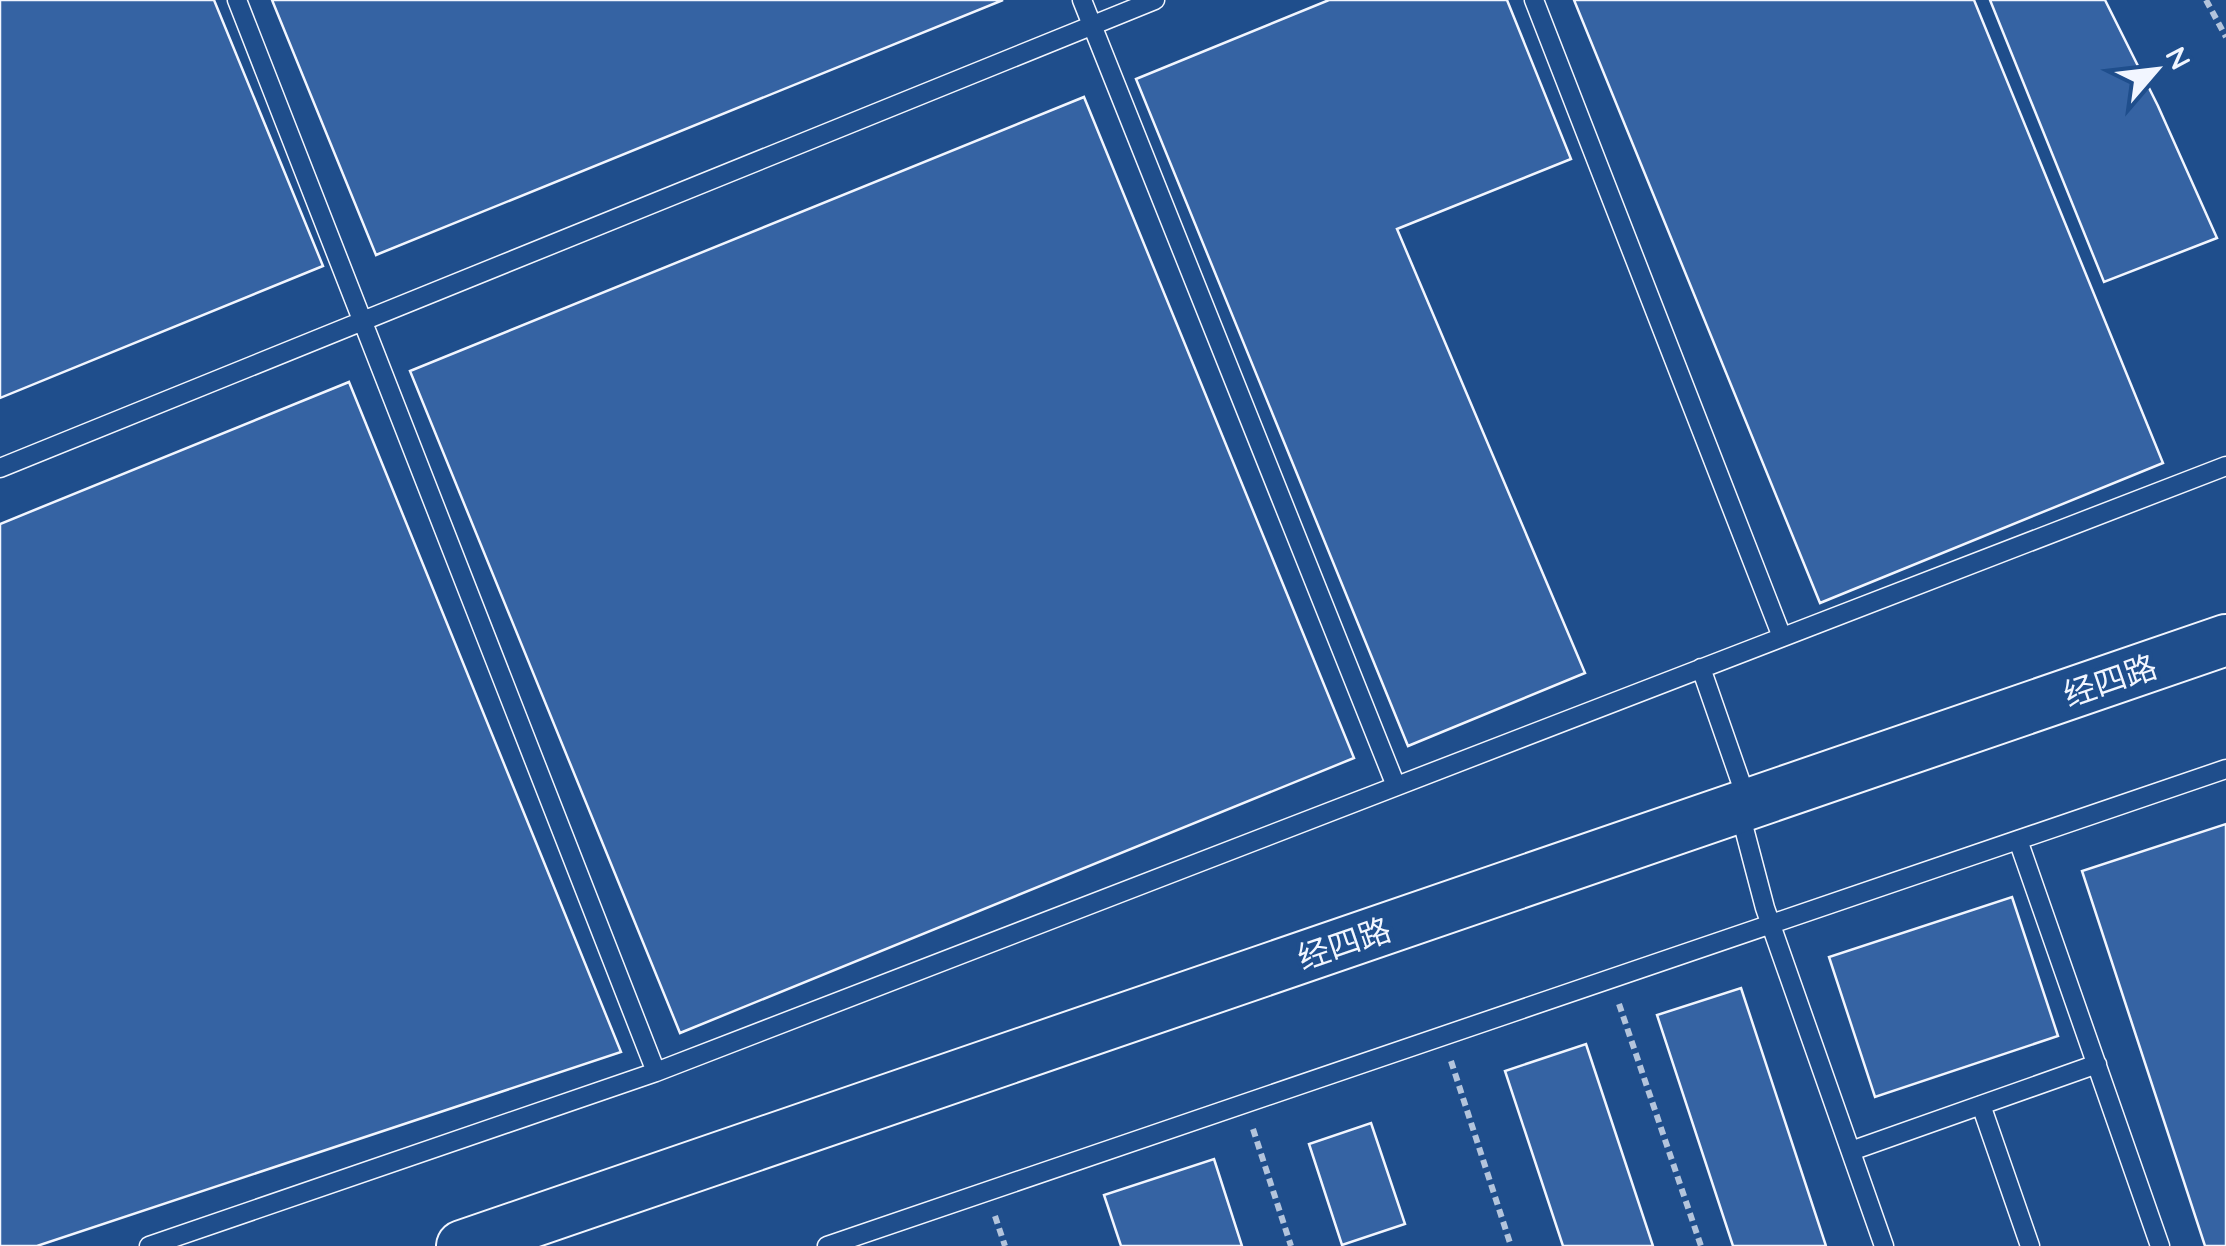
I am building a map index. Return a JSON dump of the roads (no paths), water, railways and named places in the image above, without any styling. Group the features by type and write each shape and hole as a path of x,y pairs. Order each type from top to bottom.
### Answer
{"street":[{"name":"经四路","path":"462,1246 2226,640"}],"lane":[{"path":"236,0 656,1072"},
{"path":"1082,0 1396,786"},
{"path":"0,468 1155,0"},
{"path":"1534,0 1782,637"},
{"path":"149,1246 656,1072 2226,466"},
{"path":"1700,668 1743,806 1771,924 1884,1246"},
{"path":"827,1246 2226,769"},
{"path":"2018,840 2160,1246"},
{"path":"1851,1152 2097,1064"},
{"path":"1981,1105 2030,1246"}]}
